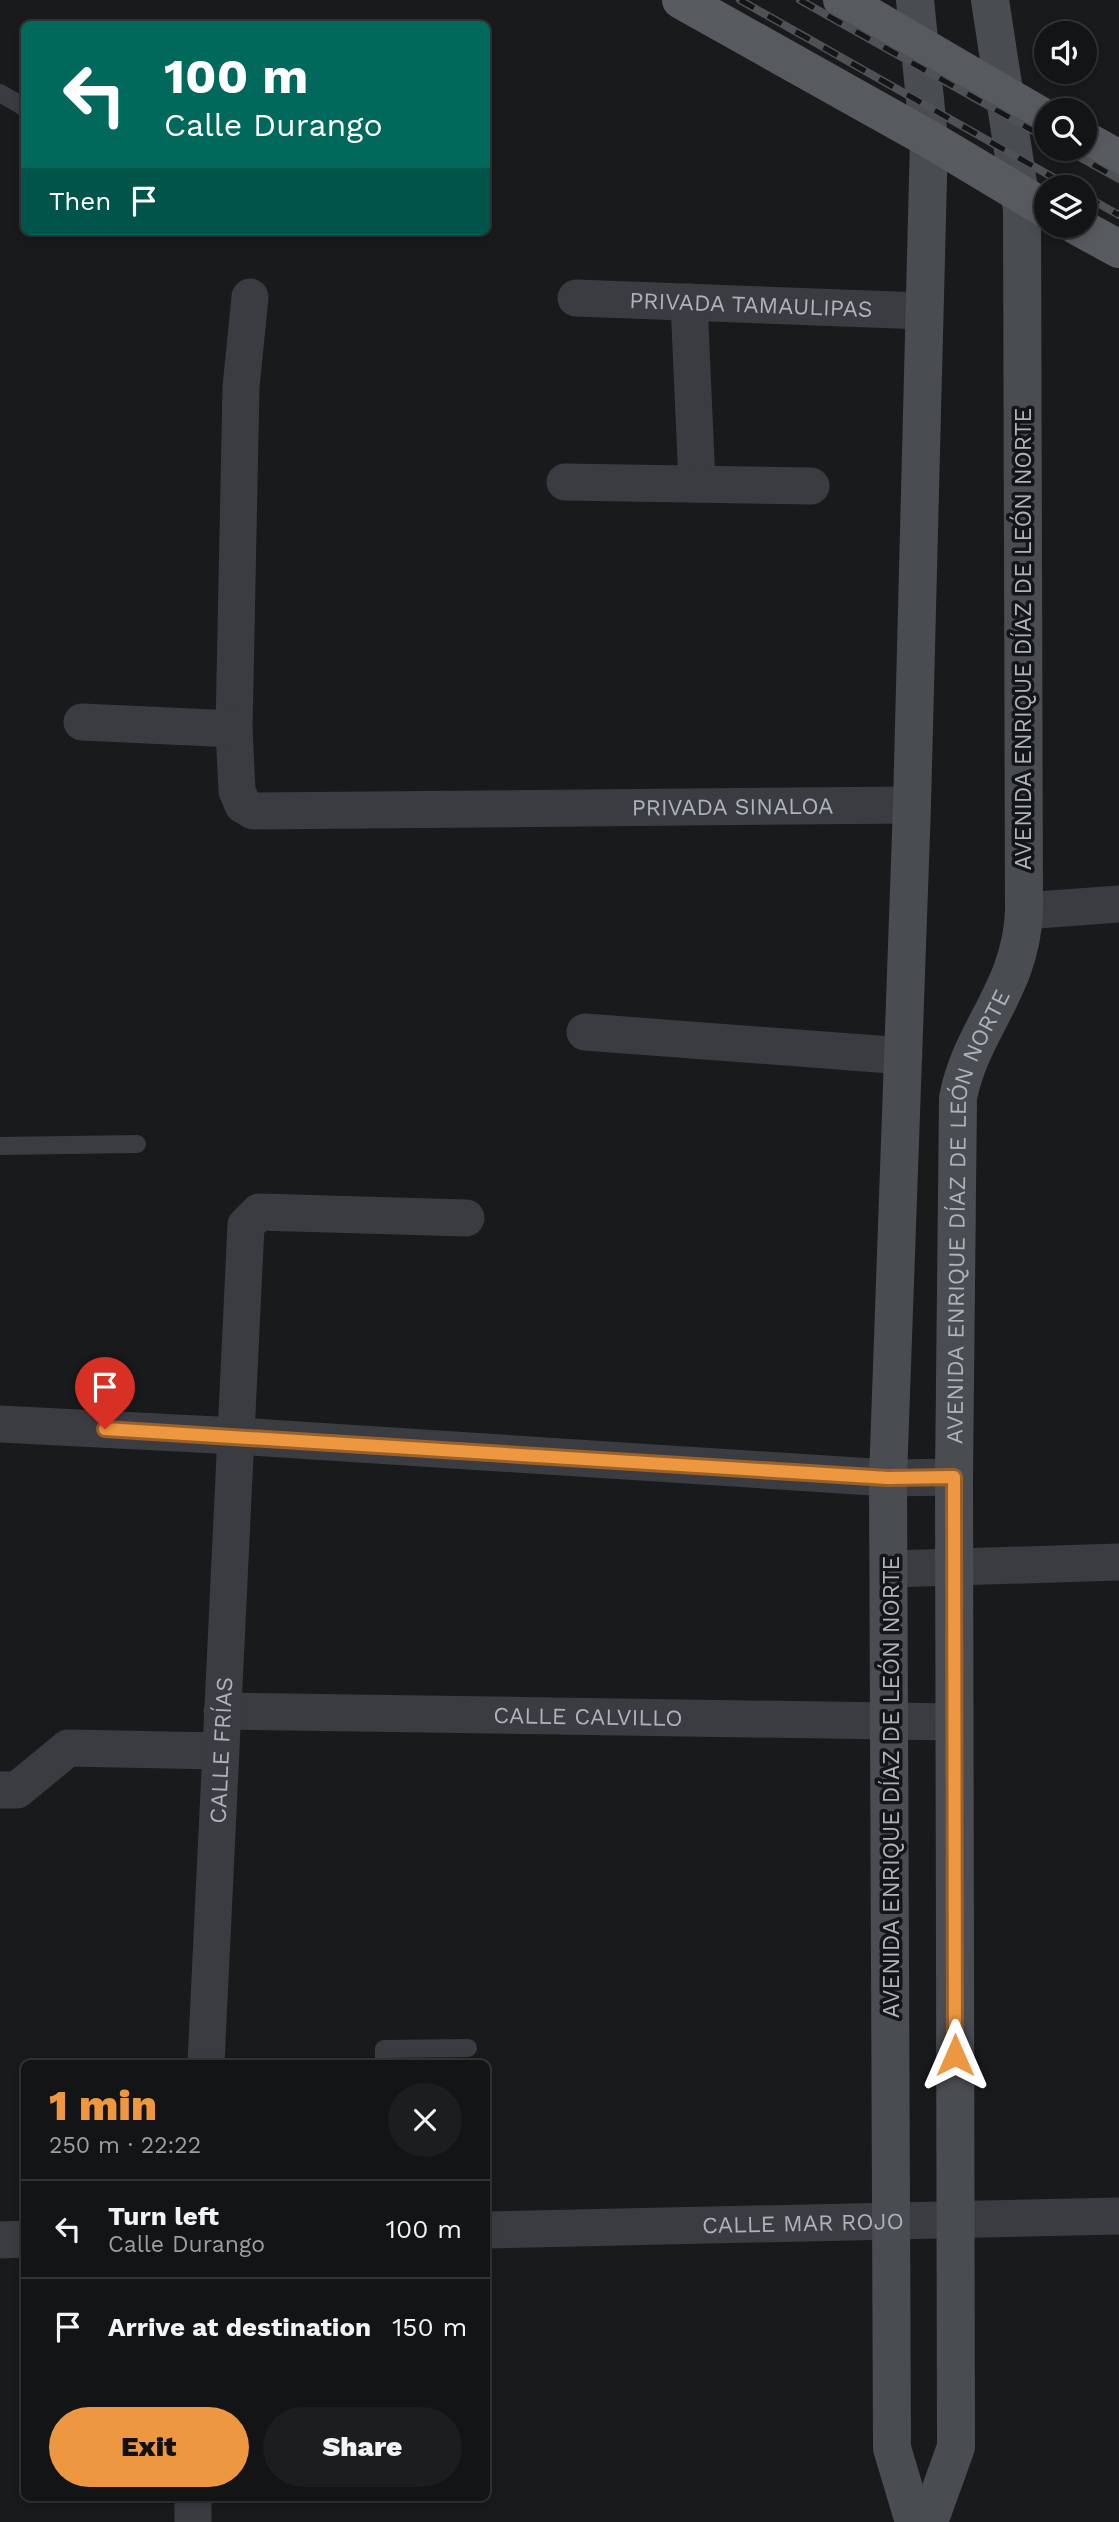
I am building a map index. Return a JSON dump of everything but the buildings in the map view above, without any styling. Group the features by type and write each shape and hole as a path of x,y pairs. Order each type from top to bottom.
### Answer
{"main road":[{"path":"681,0 929,139 1034,202"},
{"path":"842,0 1034,112"},
{"name":"AVENIDA ENRIQUE DÍAZ DE LEÓN NORTE","path":"914,2522 892,2448 891,1570 888,1478 912,805 929,139 915,0"},
{"name":"AVENIDA ENRIQUE DÍAZ DE LEÓN NORTE","path":"929,2522 956,2447 954,1477 958,1098 963,1070 1017,964 1024,911 1034,202 1006,97 990,0"},
{"path":"1097,147 1119,159"},
{"path":"1097,237 1119,249"}],"street":[{"path":"82,722 234,729 241,387 250,297"},
{"name":"PRIVADA TAMAULIPAS","path":"576,299 924,311"},
{"path":"689,302 697,483"},
{"path":"565,482 811,486"},
{"name":"PRIVADA SINALOA","path":"234,729 237,791 243,805 253,811 912,805"},
{"path":"1024,911 1119,904"},
{"path":"585,1032 904,1056"},
{"name":"CALLE FRÍAS","path":"206,2060 246,1225 251,1217 259,1212 467,1218"},
{"path":"0,1424 236,1436 888,1478 954,1477"},
{"path":"891,1570 1119,1562"},
{"name":"CALLE CALVILLO","path":"222,1711 955,1722"},
{"path":"0,1790 17,1790 68,1748 219,1751"},
{"name":"CALLE MAR ROJO","path":"490,2230 1119,2216"},
{"path":"0,2240 21,2239"},
{"path":"193,2501 193,2522"}],"lane":[{"path":"0,93 21,105"},
{"path":"0,1146 137,1144"},
{"path":"384,2060 384,2049 468,2048"}],"railway":[{"path":"740,0 1049,175"},
{"path":"800,0 1034,131"},
{"path":"1087,161 1119,179"},
{"path":"1097,203 1119,215"}],"route":[{"path":"105,1429 888,1478 954,1477 955,2055"}]}
